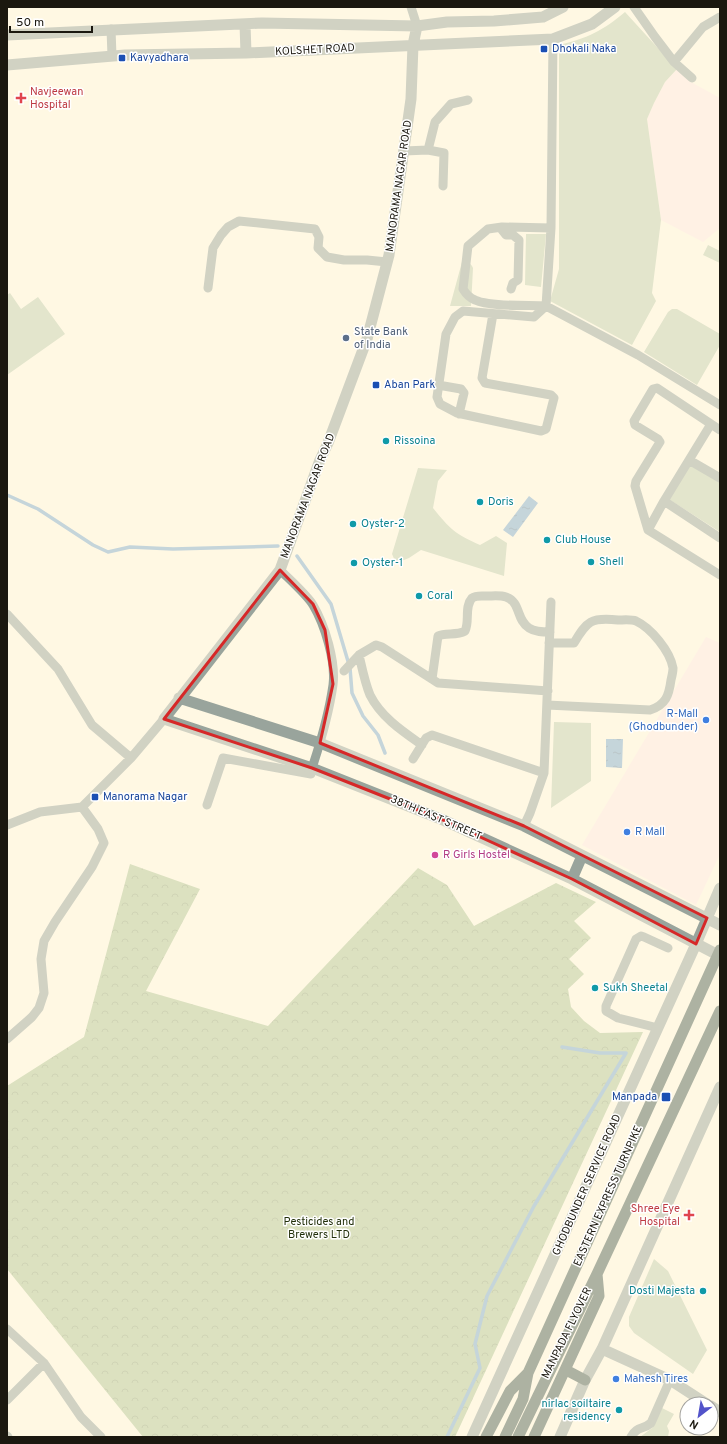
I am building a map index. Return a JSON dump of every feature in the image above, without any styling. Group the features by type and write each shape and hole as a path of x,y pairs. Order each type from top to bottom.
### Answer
{"main road":[{"name":"EASTERN EXPRESS TURNPIKE","path":"486,1437 510,1391 528,1373 719,952"},
{"name":"EASTERN EXPRESS TURNPIKE","path":"534,1437 599,1296 597,1274 715,1031 720,1010"},
{"name":"MANPADA FLYOVER","path":"505,1437 527,1403 597,1274"},
{"path":"566,1370 585,1380"},
{"name":"MANPADA FLYOVER","path":"518,1437 527,1403 528,1373"}],"street":[{"path":"411,7 417,26"},
{"path":"7,35 246,24 417,26 447,22 494,21 544,17 563,7"},
{"name":"KOLSHET ROAD","path":"7,65 112,56 246,53 553,39 592,24 615,7"},
{"path":"634,7 674,62 692,78"},
{"path":"674,62 703,27 720,18"},
{"path":"246,24 246,53"},
{"name":"MANORAMA NAGAR ROAD","path":"82,807 131,758 164,719 280,570 320,460 328,443 367,339 387,262 411,99 413,45 417,26"},
{"path":"110,30 112,56"},
{"path":"493,314 482,378 485,383 551,395 554,398 546,429 541,431 459,414 440,404 436,397 446,334 455,317 462,311 534,317 546,306 551,228 553,39"},
{"path":"428,150 436,122 451,104 468,100"},
{"path":"404,151 428,150 444,153 443,186"},
{"path":"208,288 213,248 228,227 239,221 315,230 319,237 318,248 327,256 344,260 387,262"},
{"path":"551,228 502,227 488,229 468,246 464,289 467,295 475,300 495,304 546,306 638,355 720,405"},
{"path":"502,227 502,230 506,235 513,235 519,240 518,280 513,283 511,289"},
{"path":"438,385 461,389 464,393 459,414"},
{"path":"720,430 657,388 653,389 634,421 635,425 658,439 660,442 636,481 635,486 648,530 720,575"},
{"path":"648,530 664,500 711,424"},
{"path":"689,460 720,478"},
{"path":"664,500 720,538"},
{"path":"207,805 223,758 312,771 320,743 333,684 333,668 325,630 313,604 280,570"},
{"path":"432,679 438,636 442,634 459,634 465,631 467,628 468,606 472,598 477,596 505,597 513,601 518,608 520,617 527,628 534,631 550,632"},
{"path":"524,826 544,773 551,602"},
{"path":"7,614 58,669 92,725 131,758"},
{"path":"547,705 650,710 658,707 664,702 669,692 673,669 667,652 651,632 635,621 612,619 595,620 585,626 574,643 549,643"},
{"path":"344,671 359,655 376,645 382,647 438,683 548,691"},
{"path":"359,655 370,694 378,706 393,725 422,745"},
{"path":"179,698 320,743 524,826 707,918 720,926"},
{"name":"38TH EAST STREET","path":"164,719 312,771 443,820 572,878 696,944 719,952"},
{"path":"413,759 426,738 432,735 544,773"},
{"path":"7,825 40,812 82,807 98,829 104,843 92,867 44,941 41,959 44,993 39,1008 32,1017 7,1039"},
{"path":"572,878 582,856"},
{"name":"GHODBUNDER SERVICE ROAD","path":"472,1437 720,888"},
{"path":"658,1028 618,1018 606,1011 606,1006 636,939 641,936 668,948"},
{"path":"560,1437 585,1380 602,1349 718,1094"},
{"path":"7,1329 44,1363 81,1417 101,1437"},
{"path":"602,1349 670,1380 695,1396"},
{"path":"7,1400 44,1363"},
{"path":"631,1437 638,1429 648,1426 651,1423 670,1380"}],"highlighted area":[{"path":"280,570 313,604 325,630 333,684 320,743 524,826 707,918 696,944 572,879 443,820 312,768 164,719"}],"shaded area":[{"path":"677,69 689,81 720,98 720,228 703,242 661,220 647,119 665,82"},
{"path":"706,637 720,643 720,854 696,905 582,845"}],"green space":[{"path":"625,12 677,69 665,82 647,119 661,220 652,293 656,301 632,345 550,301 559,269 559,45 578,40 602,29"},
{"path":"526,234 546,234 541,287 525,285"},
{"path":"708,245 720,251 720,263 703,255"},
{"path":"462,262 469,263 473,268 471,306 450,306"},
{"path":"10,293 21,309 38,297 65,334 7,375 7,295"},
{"path":"672,309 677,309 720,334 720,345 697,385 644,352 668,312"},
{"path":"689,463 720,483 720,532 667,498"},
{"path":"418,468 447,470 438,481 433,508 454,530 464,538 480,545 496,536 507,543 504,576 421,550 409,558 396,563 392,554"},
{"path":"554,722 591,723 591,781 551,808"},
{"name":"Pesticides and Brewers LTD","path":"130,864 200,889 146,991 268,1026 418,868 447,885 474,926 556,883 596,902 574,921 591,938 569,959 584,974 568,989 571,1007 584,1021 600,1033 643,1032 455,1437 143,1437 7,1269 7,1086 84,1037"},
{"path":"654,1259 668,1271 707,1350 693,1374 634,1333 629,1326 629,1317"},
{"path":"662,1408 674,1414 667,1426 669,1431 668,1437 640,1437 652,1428"}],"water":[{"path":"529,496 538,503 513,537 503,530"},
{"path":"606,739 623,739 622,768 606,767"}],"waterway":[{"path":"7,495 38,509 93,545 108,552 130,547 173,549 278,546"},
{"path":"297,556 331,604 350,668 352,693 363,716 378,735 385,753"},
{"path":"447,1437 480,1368 475,1344 487,1296 534,1206 626,1053 600,1053 562,1047"}],"place":[{"name":"Dhokali Naka","path":"544,49"},
{"name":"Kavyadhara","path":"122,58"},
{"name":"Navjeewan Hospital","path":"21,98"},
{"name":"State Bank of India","path":"346,338"},
{"name":"Aban Park","path":"376,385"},
{"name":"Rissoina","path":"386,441"},
{"name":"Doris","path":"480,502"},
{"name":"Oyster-2","path":"353,524"},
{"name":"Club House","path":"547,540"},
{"name":"Shell","path":"591,562"},
{"name":"Oyster-1","path":"354,563"},
{"name":"Coral","path":"419,596"},
{"name":"R-Mall (Ghodbunder)","path":"706,720"},
{"name":"Manorama Nagar","path":"95,797"},
{"name":"R Mall","path":"627,832"},
{"name":"R Girls Hostel","path":"435,855"},
{"name":"Sukh Sheetal","path":"595,988"},
{"name":"Manpada","path":"666,1097"},
{"name":"Shree Eye Hospital","path":"689,1215"},
{"name":"Dosti Majesta","path":"703,1291"},
{"name":"Mahesh Tires","path":"616,1379"},
{"name":"nirlac soiltaire residency","path":"619,1410"}]}
